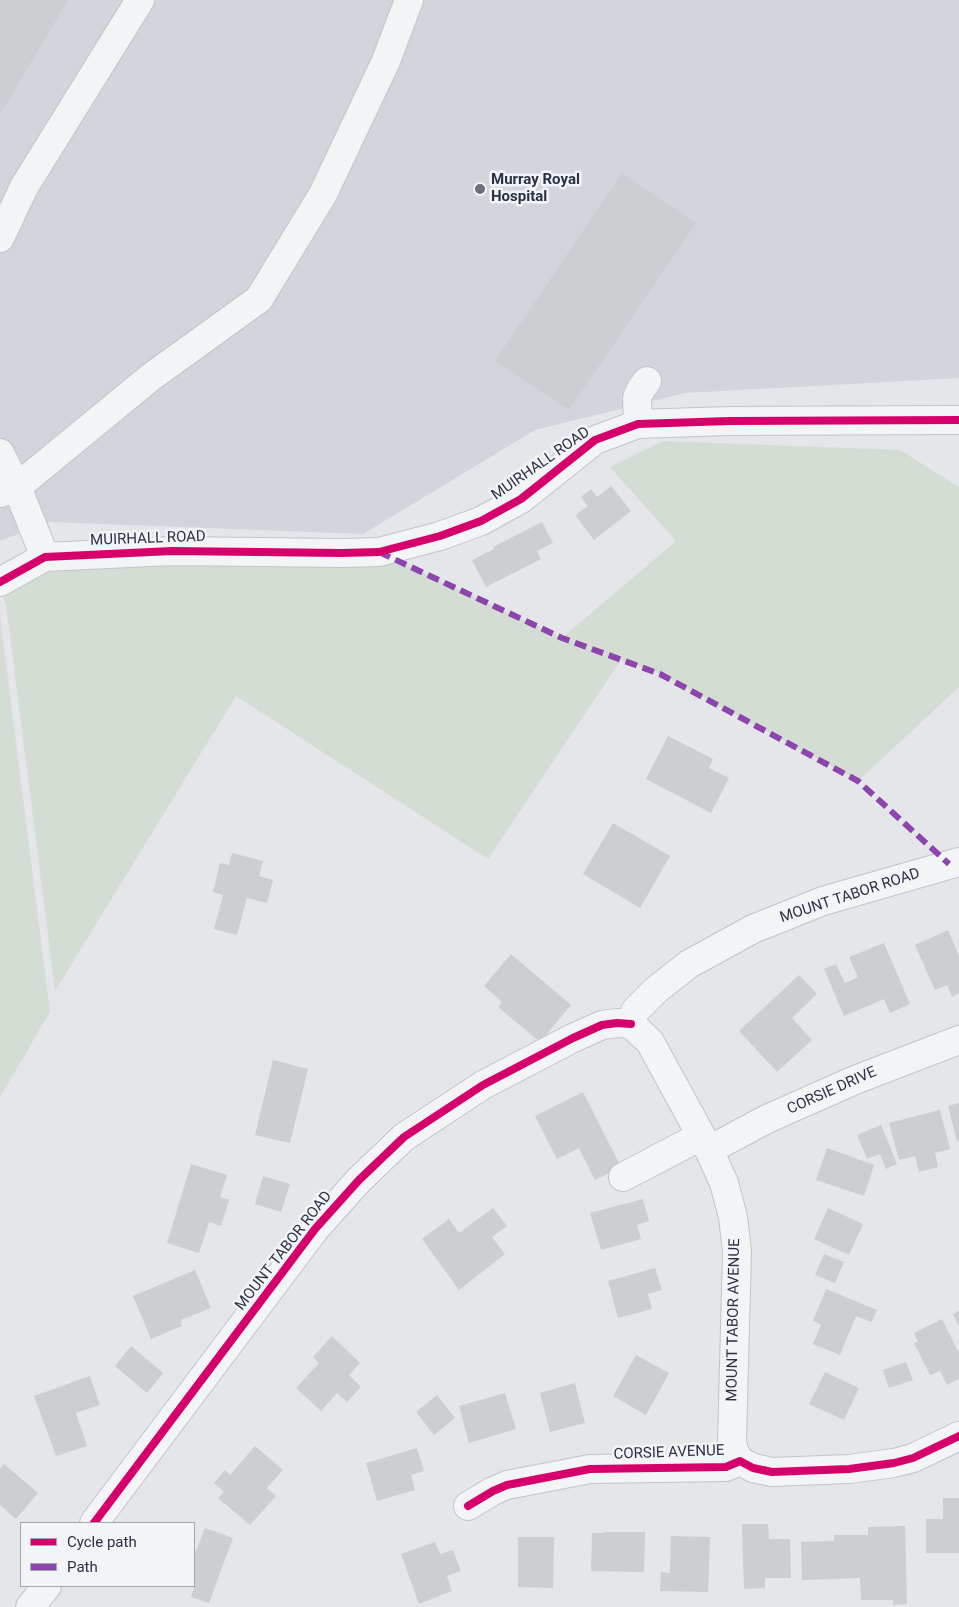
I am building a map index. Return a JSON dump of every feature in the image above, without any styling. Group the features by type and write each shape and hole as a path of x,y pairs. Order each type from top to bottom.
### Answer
{"street":[{"path":"0,238 24,187 140,0"},
{"path":"8,490 151,377 259,299 323,194 386,61 409,0"},
{"path":"638,424 637,398 647,381"},
{"name":"MUIRHALL ROAD","path":"0,582 45,556 172,551 379,552 440,536 481,521 521,499 595,440 638,424 739,421 959,420"},
{"path":"0,454 8,490 45,556"},
{"name":"MOUNT TABOR ROAD","path":"95,1522 315,1229 360,1180 404,1137 483,1085 564,1042 602,1025 632,1024 635,1011 656,990 689,964 753,929 823,902 959,862"},
{"name":"MOUNT TABOR AVENUE","path":"632,1024 650,1042 705,1143 724,1183 733,1217 737,1251 732,1442 734,1451 740,1461"},
{"name":"CORSIE DRIVE","path":"623,1176 767,1119 855,1080 959,1040"},
{"name":"CORSIE AVENUE","path":"468,1506 507,1485 590,1469 726,1468 740,1461 753,1468 772,1472 849,1469 913,1458 959,1436"},
{"path":"30,1607 46,1587"}],"shaded area":[{"name":"Murray Royal Hospital","path":"0,0 959,0 959,378 685,393 535,430 363,534 50,522 0,541"},
{"path":"663,441 900,450 959,487 959,687 858,781 660,674 621,660 488,859 236,696 55,991 6,605 0,587 45,557 379,552 562,638 676,541 610,467"},
{"path":"0,615 50,1012 0,1097"}],"building":[{"path":"0,0 68,0 0,114"},
{"path":"622,173 696,223 569,410 495,361"},
{"path":"611,486 631,511 594,540 575,515 588,506 581,497 591,489 597,497"},
{"path":"542,522 553,543 537,551 541,559 486,587 472,560"},
{"path":"668,736 713,759 709,768 729,778 711,813 646,779"},
{"path":"613,823 670,856 640,908 583,874"},
{"path":"232,853 263,861 259,876 273,880 267,903 247,898 237,935 214,929 223,895 213,892 220,863 229,865"},
{"path":"948,930 959,956 959,993 952,997 947,985 935,990 915,945"},
{"path":"884,943 910,1004 890,1013 884,999 844,1016 824,969 836,964 845,983 858,977 849,957"},
{"path":"511,954 571,1005 540,1042 498,1007 502,1002 484,986"},
{"path":"799,975 817,994 792,1018 812,1040 777,1072 739,1031"},
{"path":"273,1060 308,1069 290,1143 255,1135"},
{"path":"583,1092 621,1167 595,1180 579,1148 557,1159 535,1116"},
{"path":"959,1103 959,1141 957,1142 948,1106"},
{"path":"940,1110 950,1149 935,1153 938,1167 919,1172 915,1156 899,1160 889,1123"},
{"path":"881,1125 897,1164 886,1169 880,1154 867,1159 857,1135"},
{"path":"827,1148 874,1165 864,1196 816,1180"},
{"path":"191,1164 227,1175 220,1197 229,1200 221,1226 209,1222 199,1253 167,1243"},
{"path":"263,1176 290,1184 281,1212 255,1204"},
{"path":"643,1199 649,1221 637,1225 641,1239 601,1250 590,1213"},
{"path":"493,1208 507,1226 492,1237 505,1254 459,1290 422,1239 449,1219 459,1233"},
{"path":"828,1208 863,1224 849,1255 814,1239"},
{"path":"824,1254 844,1262 835,1283 815,1275"},
{"path":"655,1268 662,1290 648,1294 652,1309 618,1318 608,1281"},
{"path":"195,1270 211,1308 181,1320 182,1326 151,1339 133,1296"},
{"path":"826,1289 877,1310 872,1322 856,1316 840,1355 813,1344 821,1325 813,1321"},
{"path":"959,1311 959,1327 953,1314"},
{"path":"942,1319 959,1353 959,1379 947,1385 940,1371 930,1375 914,1343 918,1342 914,1333"},
{"path":"332,1336 360,1363 349,1375 361,1387 347,1402 337,1393 321,1411 296,1388 319,1363 313,1357"},
{"path":"131,1346 163,1373 147,1393 115,1366"},
{"path":"636,1355 669,1373 646,1415 613,1396"},
{"path":"906,1362 913,1380 889,1388 883,1370"},
{"path":"825,1372 859,1388 844,1420 809,1404"},
{"path":"90,1376 100,1405 76,1413 87,1446 56,1456 34,1396"},
{"path":"575,1383 585,1423 550,1432 540,1393"},
{"path":"505,1393 516,1429 469,1443 459,1406"},
{"path":"437,1395 455,1418 434,1435 416,1412"},
{"path":"255,1446 283,1470 267,1488 276,1496 250,1525 218,1498 224,1492 214,1483 225,1470 230,1475"},
{"path":"417,1448 424,1471 411,1475 415,1490 377,1501 366,1463"},
{"path":"4,1464 38,1493 16,1519 0,1505 0,1469"},
{"path":"943,1498 959,1498 959,1553 926,1553 926,1519 943,1519"},
{"path":"742,1524 768,1524 769,1539 790,1539 791,1578 765,1578 765,1588 744,1589"},
{"path":"905,1526 907,1604 893,1605 893,1600 861,1600 860,1578 802,1580 801,1542 834,1541 834,1535 868,1535 868,1527"},
{"path":"205,1528 233,1538 209,1603 191,1597 194,1588 192,1587 195,1587 196,1551"},
{"path":"645,1532 644,1572 591,1571 592,1533"},
{"path":"671,1536 710,1537 708,1592 660,1591 661,1572 670,1573"},
{"path":"518,1537 554,1537 553,1588 518,1587"},
{"path":"435,1542 440,1554 453,1550 461,1571 447,1576 452,1591 419,1604 401,1554"}],"marked path":[{"path":"379,552 562,638 660,674 858,781 949,864"}],"cycle path":[{"path":"0,582 45,557 172,551 379,552 440,536 481,521 521,499 595,440 638,424 729,421 959,420"},
{"path":"95,1522 315,1229 359,1180 404,1137 483,1085 573,1038 602,1025 631,1024"},
{"path":"468,1506 507,1485 590,1469 726,1467 740,1461 753,1468 772,1472 849,1469 894,1463 913,1458 959,1436"}],"place":[{"name":"Murray Royal Hospital","path":"480,189"}]}
